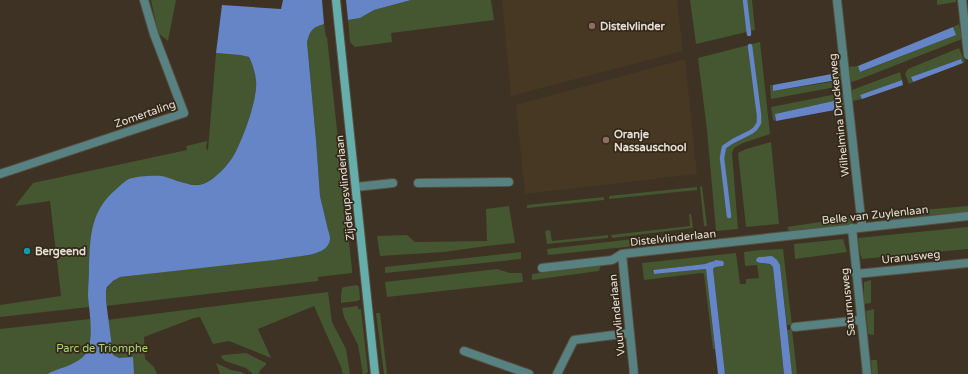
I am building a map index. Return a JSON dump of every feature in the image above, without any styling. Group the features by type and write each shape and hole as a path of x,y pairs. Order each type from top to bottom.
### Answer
{"street":[{"name":"Zomertaling","path":"0,174 184,113 154,34 144,0"},
{"name":"Zijderupsvlinderlaan","path":"336,0 375,374"},
{"name":"Wilhelmina Druckerweg","path":"837,0 862,227"},
{"path":"962,0 968,55"},
{"path":"418,183 508,182"},
{"path":"356,187 393,183"},
{"name":"Belle van Zuylenlaan","path":"784,237 852,228 968,216"},
{"name":"Saturnusweg","path":"852,228 867,374"},
{"name":"Distelvlinderlaan","path":"542,268 612,260 622,254 784,237"},
{"name":"Vuurvlinderlaan","path":"622,254 634,374"},
{"name":"Uranusweg","path":"856,274 968,262"},
{"path":"795,326 861,320"},
{"path":"557,374 574,340 630,333"},
{"path":"464,351 529,374"}],"shaded area":[{"name":"Distelvlinder","path":"502,0 677,0 683,51 511,96"},
{"name":"Oranje Nassauschool","path":"685,59 697,174 525,194 516,105"}],"green space":[{"path":"151,0 176,0 168,41 158,33"},
{"path":"411,0 491,0 494,20 391,33 392,42 355,47 350,42 348,20 360,18 374,10"},
{"path":"690,0 752,0 755,30 696,44"},
{"path":"937,0 956,0 956,2 937,5"},
{"path":"324,24 327,37 352,273 318,277 318,281 106,306 107,288 112,282 120,277 309,255 322,250 330,235 320,196 307,42 312,30 317,26"},
{"path":"959,24 962,39 851,82 848,67 858,66 861,72 955,35 953,27"},
{"path":"760,42 770,134 743,143 734,148 732,153 738,229 716,231 707,130 698,58"},
{"path":"959,48 965,62 963,63 961,59 911,77 913,82 909,84 905,74 908,69"},
{"path":"216,53 249,57 256,77 255,97 246,128 235,153 225,167 207,182 197,185 186,184 161,176 90,249 88,284 89,307 0,317 0,305 61,296 50,201 15,206 33,183 187,150 186,146 207,141 206,149 208,150"},
{"path":"900,72 902,80 860,95 862,99 852,101 852,90"},
{"path":"837,73 841,73 841,86 771,99 770,85 773,85 773,91 837,81"},
{"path":"842,93 845,108 840,109 838,100 775,114 776,121 773,120 771,107"},
{"path":"771,142 779,224 746,227 738,153 746,149"},
{"path":"702,186 707,226 704,226 700,187"},
{"path":"697,187 697,190 609,199 609,196"},
{"path":"604,197 604,200 527,208 527,205"},
{"path":"509,206 515,243 444,252 380,256 377,236 407,235 415,242 487,241 486,209"},
{"path":"968,206 968,212 875,220 875,214"},
{"path":"689,214 691,214 693,228 612,238 611,235 690,226"},
{"path":"853,217 853,224 790,232 787,227"},
{"path":"968,227 968,249 862,259 860,253 858,238"},
{"path":"550,230 552,241 608,235 608,238 547,244 545,231"},
{"path":"693,232 694,240 548,255 547,249"},
{"path":"843,239 847,252 795,259 794,244"},
{"path":"783,249 792,325 787,325 780,265 765,256 759,257 761,263 769,264 773,267 784,374 725,374 713,269 715,267 724,266 712,261 705,264 652,271 654,274 706,269 715,349 713,349 704,274 701,273 644,280 642,263 736,253 740,284 746,284 746,279 759,278 757,265 745,266 744,252"},
{"path":"521,252 521,259 385,273 385,267"},
{"path":"601,264 599,271 532,280 532,274"},
{"path":"497,269 510,273 522,273 523,282 387,297 385,282"},
{"path":"871,280 871,303 864,304 864,282"},
{"path":"357,285 359,287 360,300 341,303 342,288"},
{"name":"Parc de Triomphe","path":"328,292 332,322 346,349 350,374 343,374 314,306 258,329 271,358 229,341 213,344 200,317 144,337 145,359 154,367 157,374 0,374 0,329 90,319 91,322"},
{"path":"358,306 358,309 361,309 368,372 365,374 363,374 358,345 344,317 342,308"},
{"path":"874,309 874,335 868,334 866,311"},
{"path":"376,313 380,313 387,374 384,374"},
{"path":"792,329 797,374 792,374 787,330"},
{"path":"246,353 266,363 266,365 260,370 259,374 253,374 246,368 225,361 221,357 223,355"},
{"path":"871,360 877,360 878,374 872,374"},
{"path":"216,363 231,370 245,374 220,374"}],"water":[{"path":"283,0 322,0 324,24 317,26 312,30 307,42 320,196 330,236 328,245 321,251 304,256 120,277 107,287 106,291 113,355 119,358 133,357 134,374 47,374 70,365 83,357 87,352 91,337 88,296 91,235 96,217 106,200 125,182 136,177 162,176 196,185 208,182 222,171 233,157 239,146 253,107 256,80 254,68 249,57 216,53 222,5 281,9"},
{"path":"346,0 411,0 374,10 360,18 348,20"},
{"path":"953,27 956,35 860,72 858,66"},
{"path":"961,59 963,63 913,82 911,77"},
{"path":"837,73 837,80 773,91 773,85"},
{"path":"902,80 903,85 862,99 860,95"},
{"path":"838,100 840,109 776,121 775,114"},
{"path":"772,256 780,265 792,374 784,374 773,267 770,264 757,262 756,260 759,257"},
{"path":"715,260 723,261 724,264 723,266 715,267 713,269 725,374 718,374 706,269 654,274 653,270 705,264 714,262"}],"waterway":[{"path":"745,0 749,34"},
{"path":"729,216 722,158 724,147 751,132 759,123 750,46"}],"place":[{"name":"Distelvlinder","path":"592,26"},
{"name":"Oranje Nassauschool","path":"606,140"},
{"name":"Bergeend","path":"27,251"}]}
